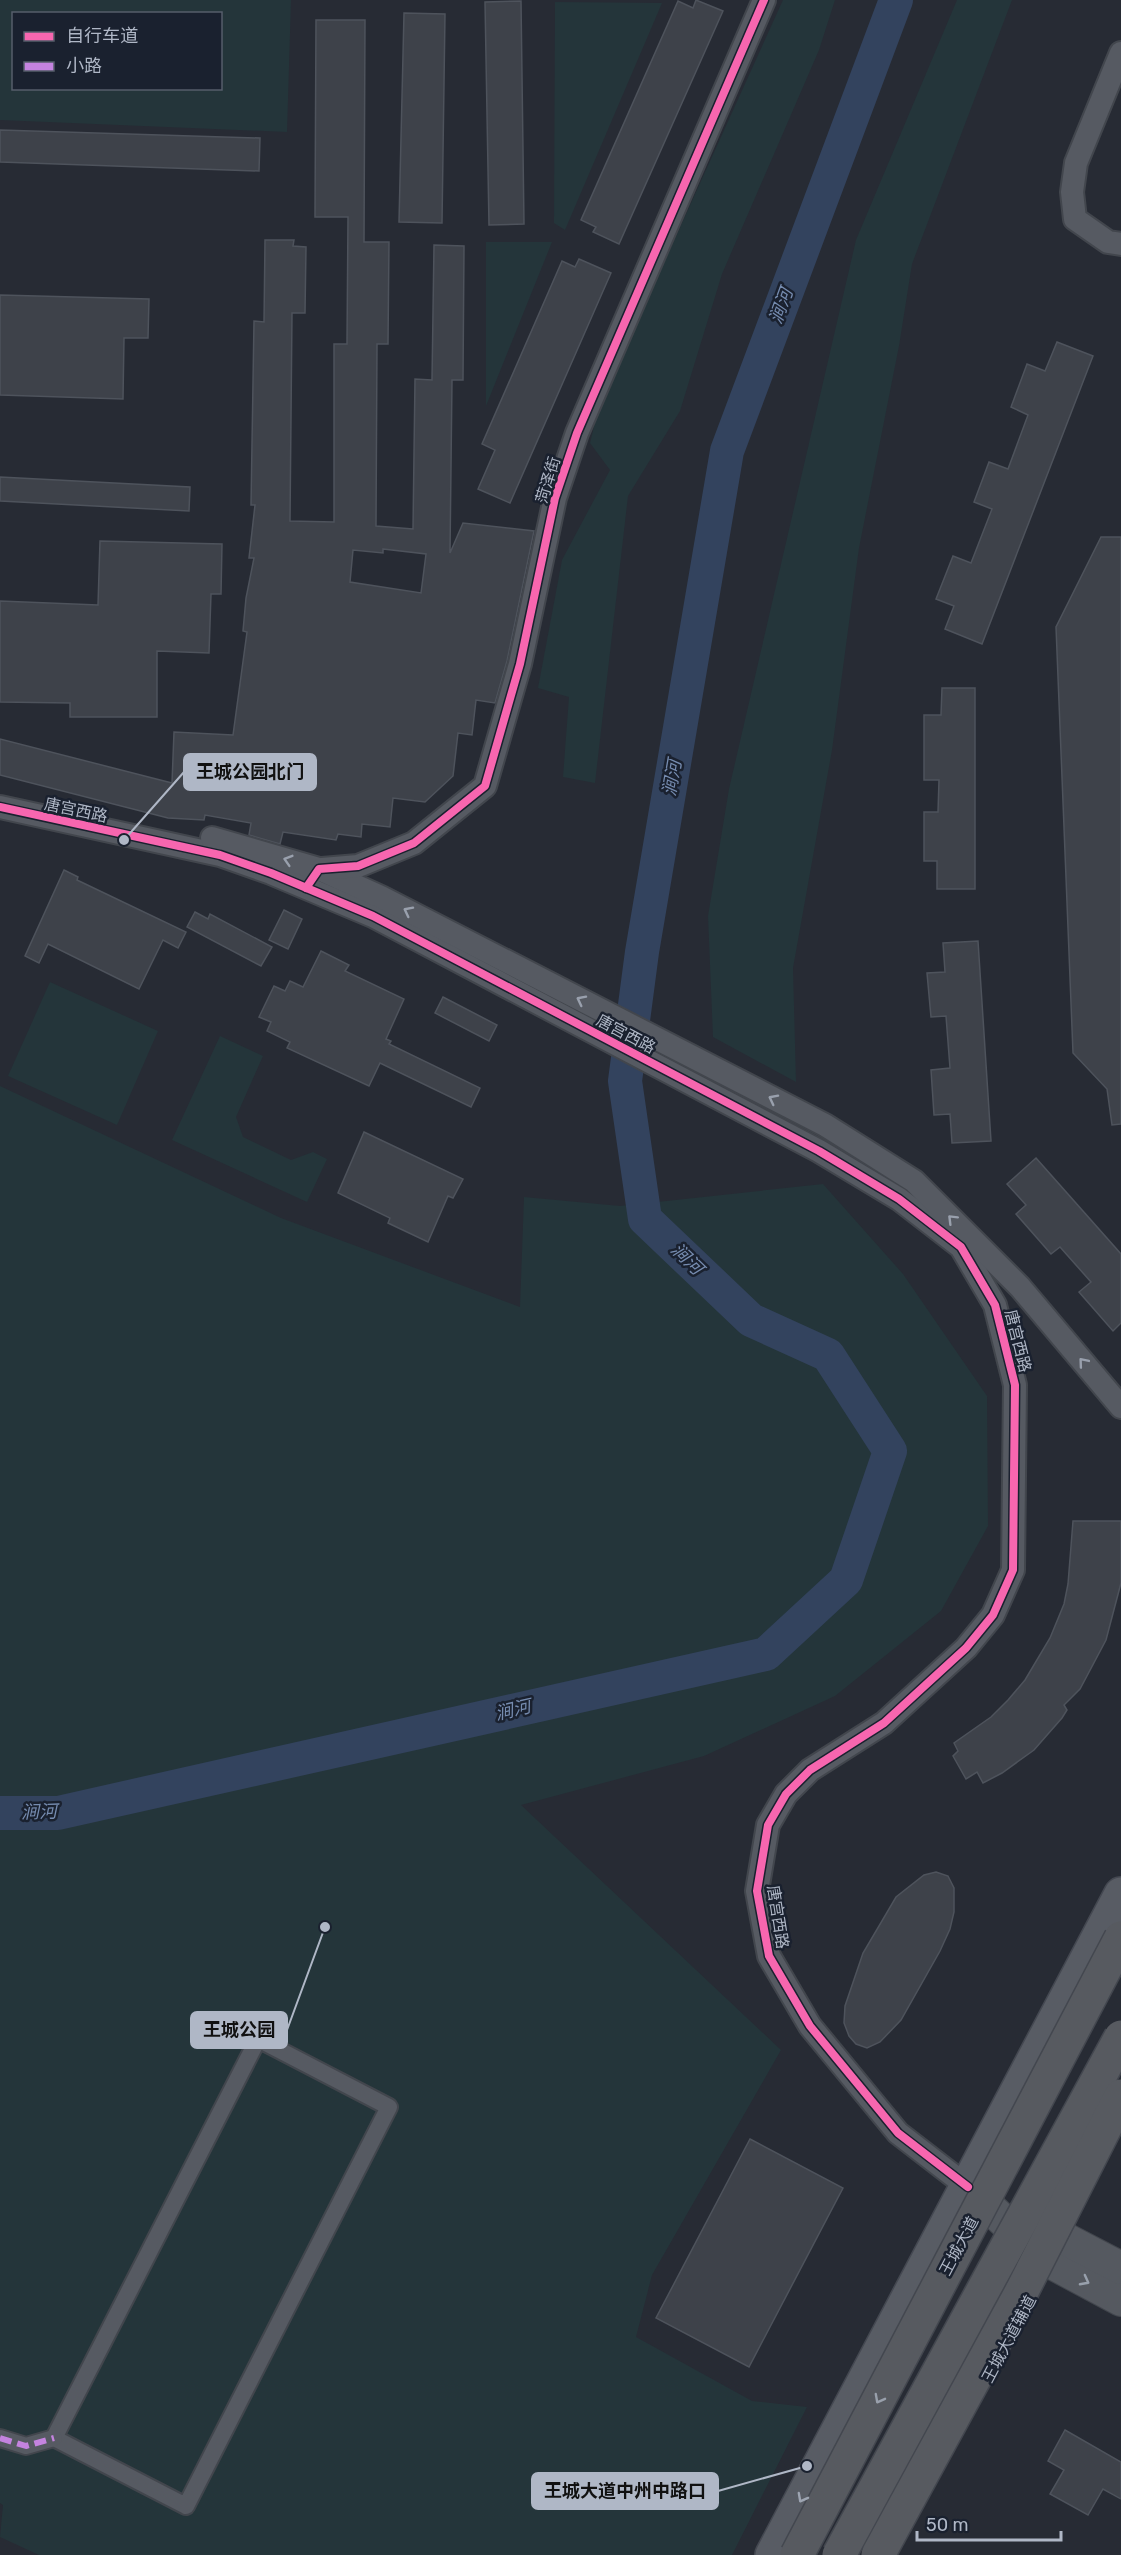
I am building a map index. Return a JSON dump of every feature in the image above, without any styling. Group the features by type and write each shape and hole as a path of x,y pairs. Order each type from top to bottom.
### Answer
{"highway":[{"name":"王城大道","path":"797,2555 1121,1938"},
{"path":"839,2555 1121,2037"},
{"path":"878,2555 1022,2291 1121,2096"}],"main road":[{"path":"772,2555 1121,1894"},
{"path":"1092,2174 1121,2078"},
{"path":"861,2555 1046,2243 1121,2078"},
{"name":"王城大道辅道","path":"895,2555 1046,2243 1092,2174 1121,2121"},
{"name":"唐宫西路","path":"968,2187 1121,2300"},
{"name":"唐宫西路","path":"1046,2243 1121,2268"}],"street":[{"name":"菏泽街","path":"313,878 358,866 414,843 485,786 520,663 555,498 578,433 764,0"},
{"path":"1121,53 1076,163 1072,192 1075,219 1108,242 1121,244"},
{"name":"唐宫西路","path":"0,794 221,839 377,907 825,1125 914,1181 1020,1287 1121,1407"},
{"name":"唐宫西路","path":"0,807 220,855 313,878"},
{"name":"唐宫西路","path":"377,907 819,1151 899,1199 960,1247 995,1305 1015,1385 1013,1570 993,1615 966,1648 884,1723 810,1770 786,1794 768,1825 757,1891 769,1956 810,2026 898,2133 968,2187"},
{"path":"0,2438 26,2446 54,2438 186,2506 389,2107 258,2039 54,2438"}],"shaded area":[{"path":"0,0 291,0 287,132 0,120"},
{"path":"783,0 835,0 819,50 722,274 680,411 628,496 595,783 563,777 569,697 538,688 562,560 610,470 590,443 599,406"},
{"path":"957,0 1012,0 912,264 899,346 859,548 832,750 793,968 796,1082 713,1037 708,916 729,789 856,240"},
{"path":"555,2 662,3 565,230 554,223"},
{"path":"486,242 552,242 486,406"},
{"path":"50,982 158,1031 117,1125 8,1076"},
{"path":"220,1036 263,1056 236,1117 243,1137 291,1160 313,1152 327,1159 307,1202 172,1140"},
{"path":"0,1086 281,1218 520,1307 524,1197 620,1206 823,1184 903,1274 987,1396 988,1526 941,1611 835,1696 704,1756 521,1805 781,2050 652,2275 636,2337 752,2401 807,2407 732,2555 39,2555 0,2537 3,2505 0,2503"}],"building":[{"path":"696,0 723,11 619,244 593,232 596,227 581,220 678,1 693,8"},
{"path":"521,1 524,224 489,225 485,2"},
{"path":"404,13 445,14 442,223 399,222"},
{"path":"316,20 365,20 364,242 389,242 388,344 377,344 376,526 413,529 415,379 432,380 434,245 464,246 463,380 452,380 450,553 463,523 534,531 507,661 495,703 476,700 472,735 458,733 453,776 425,802 393,798 390,827 362,824 361,837 338,834 336,840 283,832 280,844 249,835 251,823 205,815 204,820 168,818 0,775 0,739 172,783 174,732 233,735 247,632 243,631 246,598 254,558 249,558 255,505 251,505 254,321 264,322 265,240 294,240 293,246 306,247 305,313 292,313 290,521 334,522 334,344 347,344 348,217 315,217","holes":["383,549 426,554 421,593 350,582 353,550 383,553"]},
{"path":"0,130 260,138 259,171 0,162"},
{"path":"579,259 611,273 510,503 478,489 495,450 482,444 562,261 575,267"},
{"path":"0,295 149,299 148,338 124,338 123,399 0,395"},
{"path":"1057,342 1093,356 982,644 945,629 954,606 936,599 953,556 971,563 992,509 974,502 989,462 1008,469 1028,415 1011,407 1027,364 1045,371"},
{"path":"0,477 190,487 189,511 0,501"},
{"path":"1101,537 1121,537 1121,1124 1112,1125 1107,1089 1073,1053 1056,627"},
{"path":"100,541 222,544 221,594 211,594 209,653 157,651 157,717 70,717 70,703 0,702 0,601 98,605"},
{"path":"942,688 975,688 975,889 937,889 937,861 924,861 924,812 938,812 939,780 924,780 924,715 941,715"},
{"path":"64,870 78,877 77,880 186,932 178,948 163,940 139,989 48,944 39,963 25,956"},
{"path":"284,910 302,919 288,949 269,940"},
{"path":"195,912 208,919 210,914 272,947 261,966 187,927"},
{"path":"978,941 991,1141 952,1143 950,1114 934,1115 931,1070 950,1068 946,1016 931,1017 927,973 945,972 943,943"},
{"path":"321,951 349,965 345,971 404,999 386,1039 391,1041 389,1044 480,1088 471,1107 380,1063 369,1086 287,1048 290,1042 267,1031 271,1022 259,1017 274,986 285,991 290,981 303,987"},
{"path":"443,997 497,1025 489,1041 435,1013"},
{"path":"364,1132 463,1179 453,1198 448,1196 428,1242 388,1223 390,1218 338,1193"},
{"path":"1036,1158 1121,1254 1121,1323 1113,1331 1079,1292 1091,1282 1060,1247 1051,1254 1016,1214 1026,1205 1007,1184"},
{"path":"1073,1521 1121,1521 1121,1583 1106,1640 1080,1689 1064,1705 1067,1710 1062,1718 1034,1750 1002,1773 983,1783 977,1772 966,1779 953,1756 958,1751 954,1743 991,1717 1008,1700 1025,1680 1050,1638 1064,1604 1068,1584"},
{"path":"936,1872 948,1876 954,1888 954,1912 950,1929 940,1951 901,2020 880,2042 867,2048 856,2044 849,2036 844,2023 845,2006 863,1953 896,1897 924,1875"},
{"path":"750,2139 843,2188 749,2367 656,2318"},
{"path":"1065,2430 1121,2462 1121,2499 1103,2489 1088,2515 1050,2494 1064,2470 1048,2461"}],"waterway":[{"name":"涧河","path":"0,1813 58,1813 766,1654 846,1580 890,1451 828,1355 751,1320 645,1219 625,1081 642,952 727,451 896,0"}],"marked path":[{"path":"0,2438 26,2446 54,2438"}],"cycle path":[{"path":"306,888 319,869 358,866 414,843 485,786 520,664 555,498 577,433 764,0"},
{"path":"0,807 220,855 271,873 373,916 819,1151 899,1199 961,1247 995,1305 1015,1385 1013,1570 993,1615 966,1648 884,1723 810,1770 786,1794 768,1825 757,1891 769,1956 810,2026 898,2133 968,2187"}],"place":[{"name":"王城公园北门","path":"124,840"},
{"name":"王城公园","path":"325,1927"},
{"name":"王城大道中州中路口","path":"807,2466"}]}
